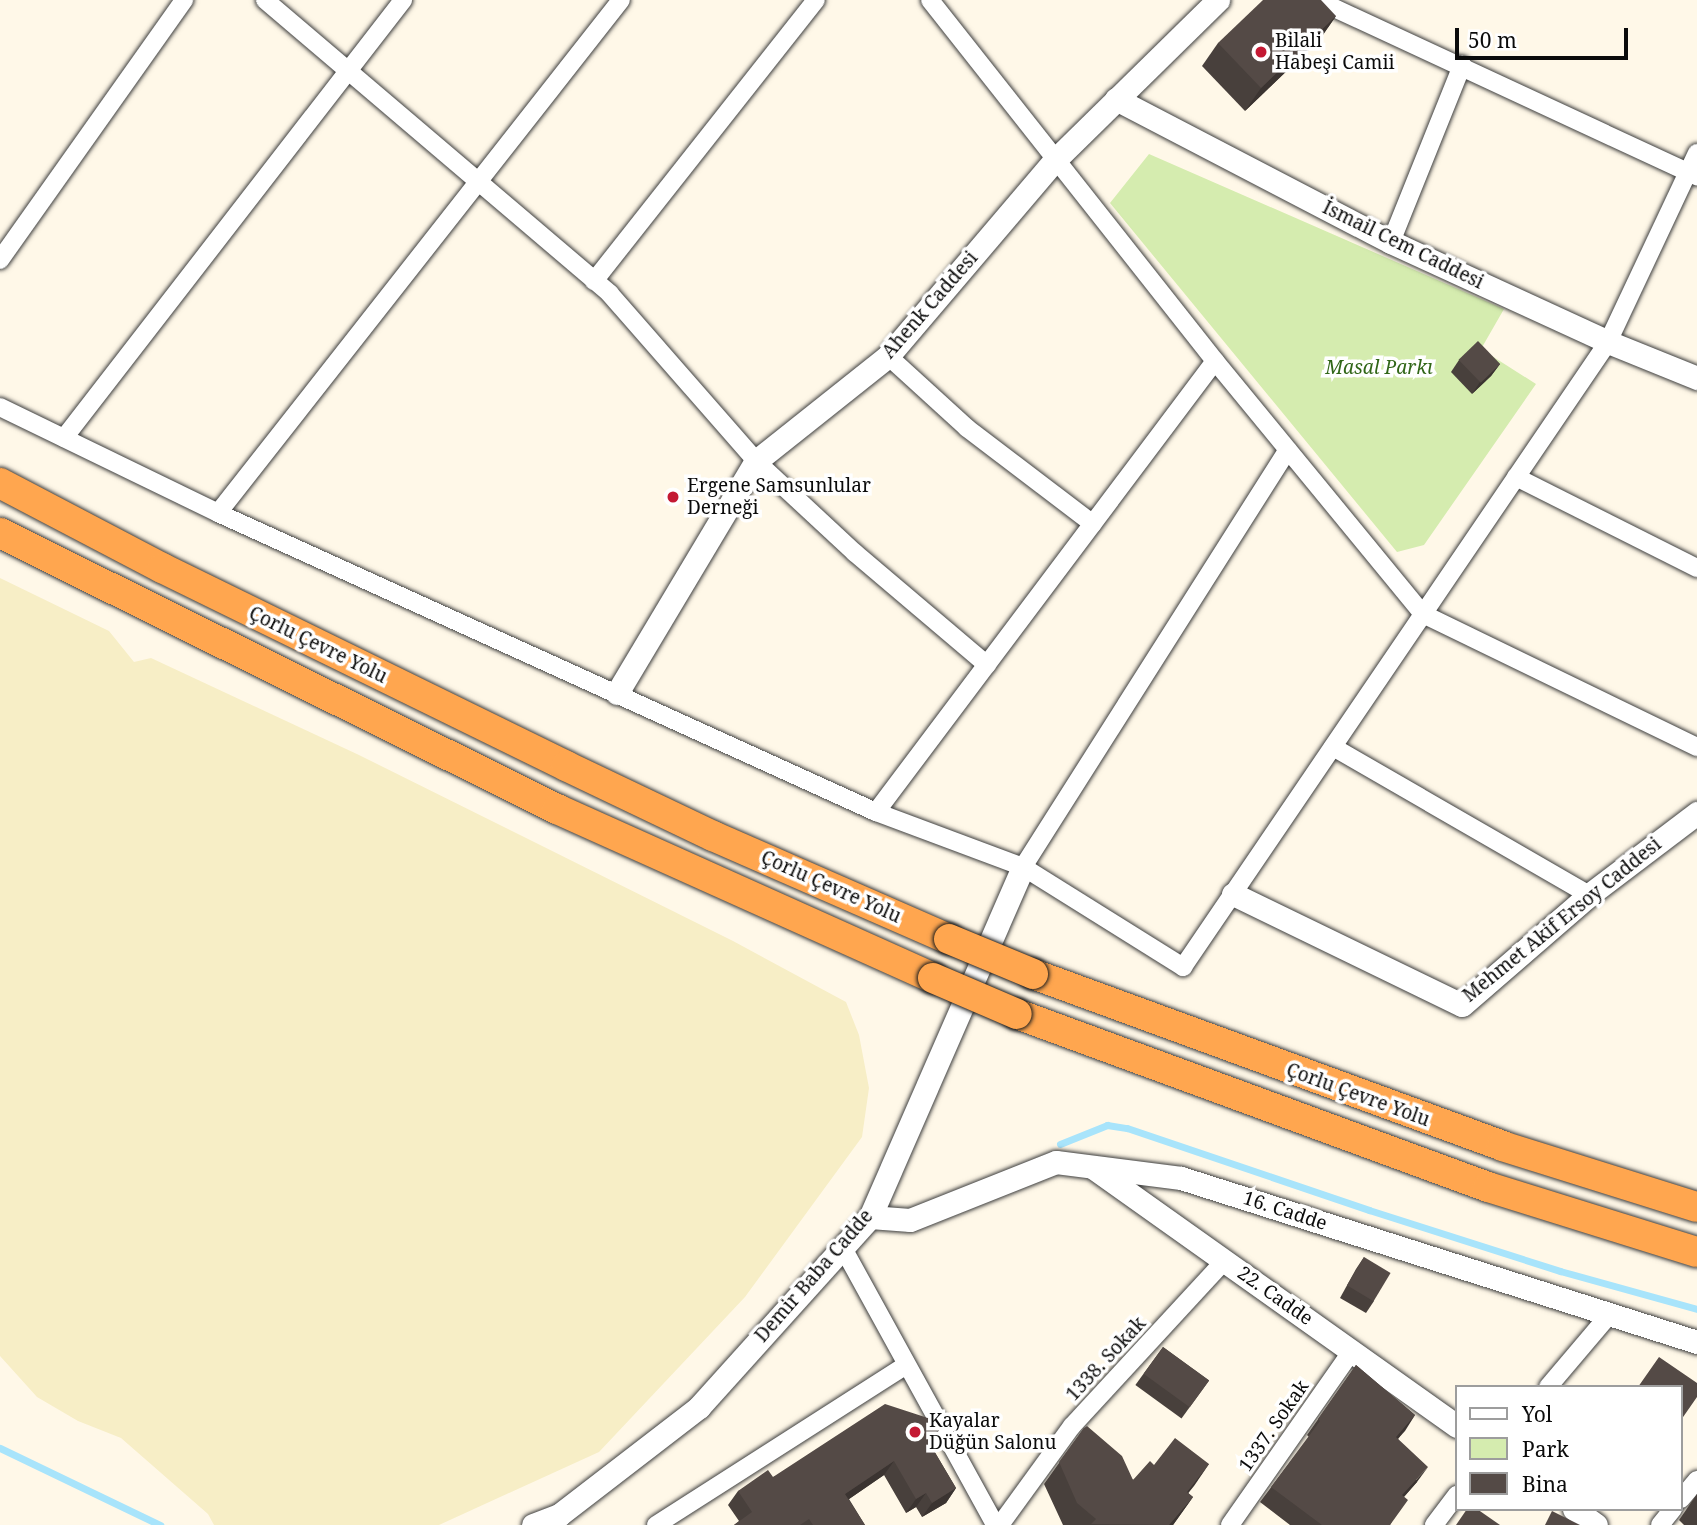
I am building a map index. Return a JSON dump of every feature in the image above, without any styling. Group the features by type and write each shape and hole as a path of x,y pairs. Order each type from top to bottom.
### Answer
{"highway":[{"name":"Çorlu Çevre Yolu","path":"0,483 162,568 566,766 713,836 949,939 1033,974 1502,1146 1697,1207"},
{"path":"0,533 557,809 1017,1014 1488,1187 1697,1252"}],"street":[{"path":"0,260 184,0"},
{"path":"265,0 610,294 756,461 855,553 986,665"},
{"path":"64,438 403,0"},
{"path":"218,513 621,0"},
{"path":"594,281 816,0"},
{"path":"930,0 1054,161 1423,614 1697,747"},
{"name":"Ahenk Caddesi","path":"618,693 756,461 888,356 1054,161 1219,0"},
{"path":"1317,0 1694,174"},
{"path":"1391,242 1462,65"},
{"name":"İsmail Cem Caddesi","path":"1116,99 1391,242 1608,342 1697,378"},
{"path":"0,407 218,513 876,812 1023,867 1184,967 1608,342 1694,174 1697,153"},
{"path":"888,356 967,428 1093,524"},
{"path":"876,812 1215,361"},
{"path":"1023,867 1288,450"},
{"path":"1516,477 1697,568"},
{"path":"1333,747 1589,895"},
{"name":"Mehmet Akif Ersoy Caddesi","path":"1233,894 1461,1005 1589,895 1697,813"},
{"name":"Demir Baba Cadde","path":"533,1525 559,1515 699,1407 870,1217 1023,867"},
{"name":"16. Cadde","path":"870,1217 910,1220 1056,1162 1181,1178 1697,1342"},
{"name":"22. Cadde","path":"1092,1167 1456,1425"},
{"path":"843,1248 905,1366 998,1525"},
{"name":"1338. Sokak","path":"998,1525 1072,1426 1224,1261"},
{"path":"1550,1385 1609,1314"},
{"name":"1337. Sokak","path":"1230,1525 1352,1351"},
{"path":"656,1525 905,1366"},
{"path":"1683,1496 1697,1479"},
{"path":"1434,1525 1456,1496"},
{"path":"1577,1511 1596,1525"},
{"path":"1660,1525 1671,1511"}],"shaded area":[{"path":"0,578 109,631 134,662 151,658 359,755 733,941 846,1002 859,1035 869,1088 862,1137 745,1297 599,1452 439,1525 214,1525 208,1514 121,1438 78,1421 37,1397 0,1356"}],"green space":[{"name":"Masal Parkı","path":"1149,154 1504,309 1481,349 1536,384 1424,545 1397,552 1110,203"}],"building":[{"name":"Bilali Habeşi Camii","path":"1263,0 1321,0 1336,16 1261,88 1218,43"},
{"path":"1478,341 1500,364 1481,383 1459,360"},
{"path":"1364,1257 1391,1273 1374,1301 1347,1285"},
{"path":"1163,1347 1209,1381 1190,1407 1144,1374"},
{"path":"1659,1357 1697,1383 1697,1397 1683,1417 1683,1385 1639,1385"},
{"path":"1356,1365 1415,1415 1396,1437 1428,1467 1402,1495 1408,1500 1390,1525 1322,1525 1271,1487 1320,1421 1318,1419"},
{"path":"885,1404 934,1420 939,1430 927,1439 956,1488 932,1503 926,1493 916,1499 894,1461 845,1494 865,1525 813,1525 809,1519 800,1525 734,1525 752,1512 738,1491 768,1470 773,1477"},
{"path":"1087,1426 1122,1456 1133,1480 1150,1461 1154,1465 1175,1438 1209,1464 1187,1492 1193,1497 1169,1525 1091,1524 1096,1519 1077,1503 1059,1462"},
{"path":"1466,1511 1480,1511 1500,1525 1456,1525"},
{"path":"1552,1511 1580,1525 1545,1525"}],"waterway":[{"path":"1060,1144 1107,1125 1127,1128 1560,1271 1697,1309"},
{"path":"0,1448 160,1525"}],"place":[{"name":"Bilali Habeşi Camii","path":"1261,52"},
{"name":"Ergene Samsunlular Derneği","path":"673,497"},
{"name":"Kayalar Düğün Salonu","path":"915,1432"}]}
